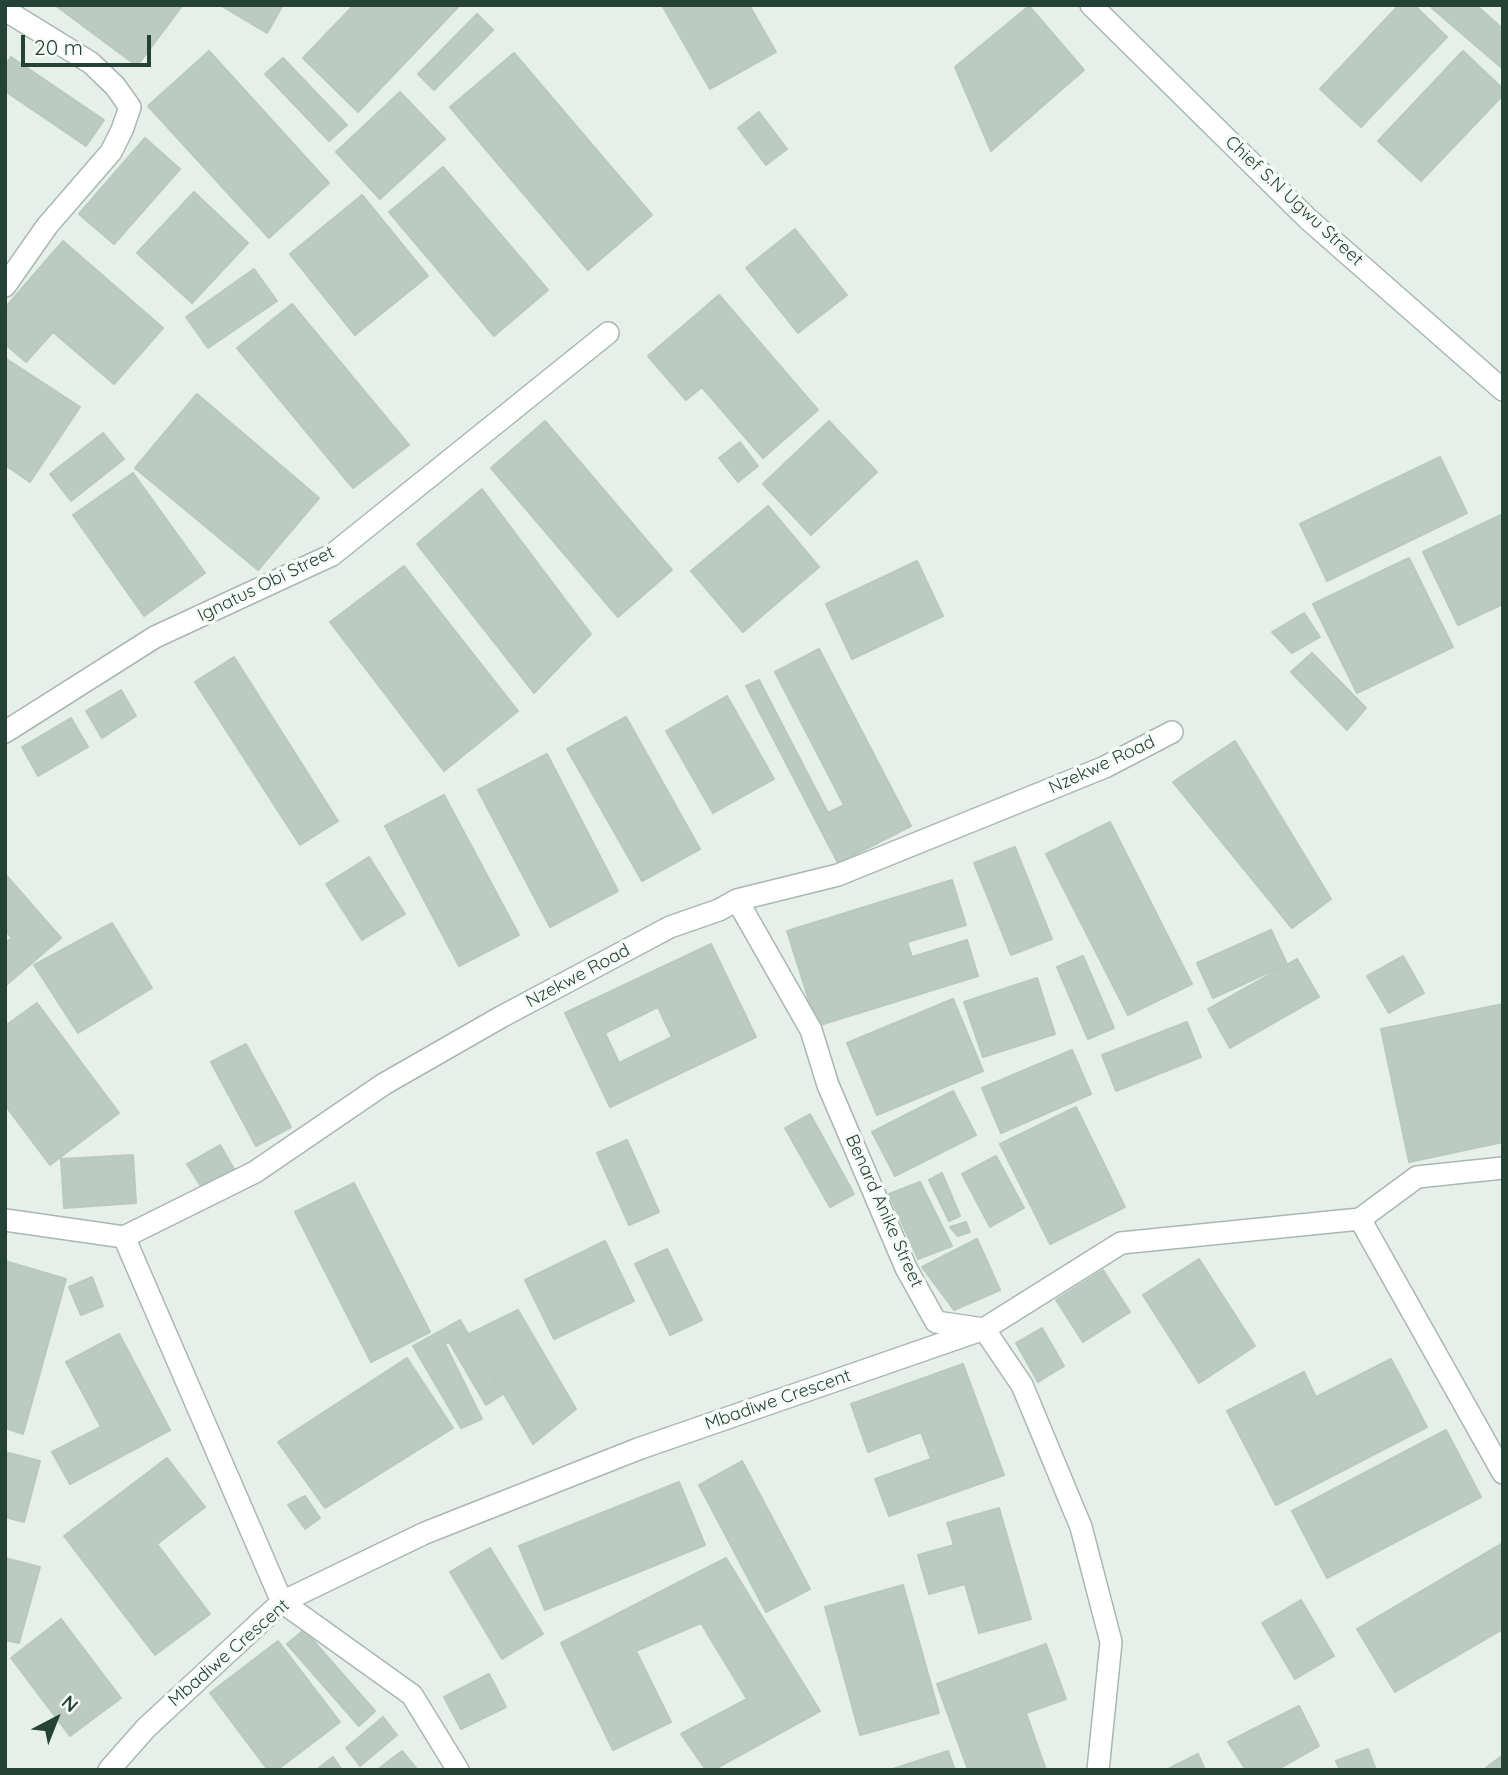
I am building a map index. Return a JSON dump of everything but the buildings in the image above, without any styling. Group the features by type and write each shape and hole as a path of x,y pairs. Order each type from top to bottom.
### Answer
{"street":[{"name":"Chief S.N Ugwu Street","path":"1091,5 1308,219 1503,390"},
{"path":"5,10 91,63 115,86 130,107 111,152 47,226 5,286"},
{"name":"Ignatus Obi Street","path":"5,732 155,637 332,555 608,333"},
{"name":"Nzekwe Road","path":"124,1237 255,1172 384,1084 501,1017 670,927 719,910 737,900 838,875 1105,766 1172,732"},
{"name":"Benard Anike Street","path":"737,900 811,1030 828,1085 901,1256 936,1322 984,1329"},
{"path":"1503,1168 1417,1177 1360,1219 1503,1473"},
{"name":"Mbadiwe Crescent","path":"109,1770 146,1728 282,1602 425,1533 638,1449 984,1329 1121,1244 1360,1219"},
{"path":"5,1220 124,1237 282,1602 412,1695 458,1770"},
{"path":"984,1329 1022,1385 1081,1527 1111,1642 1098,1770"}]}
